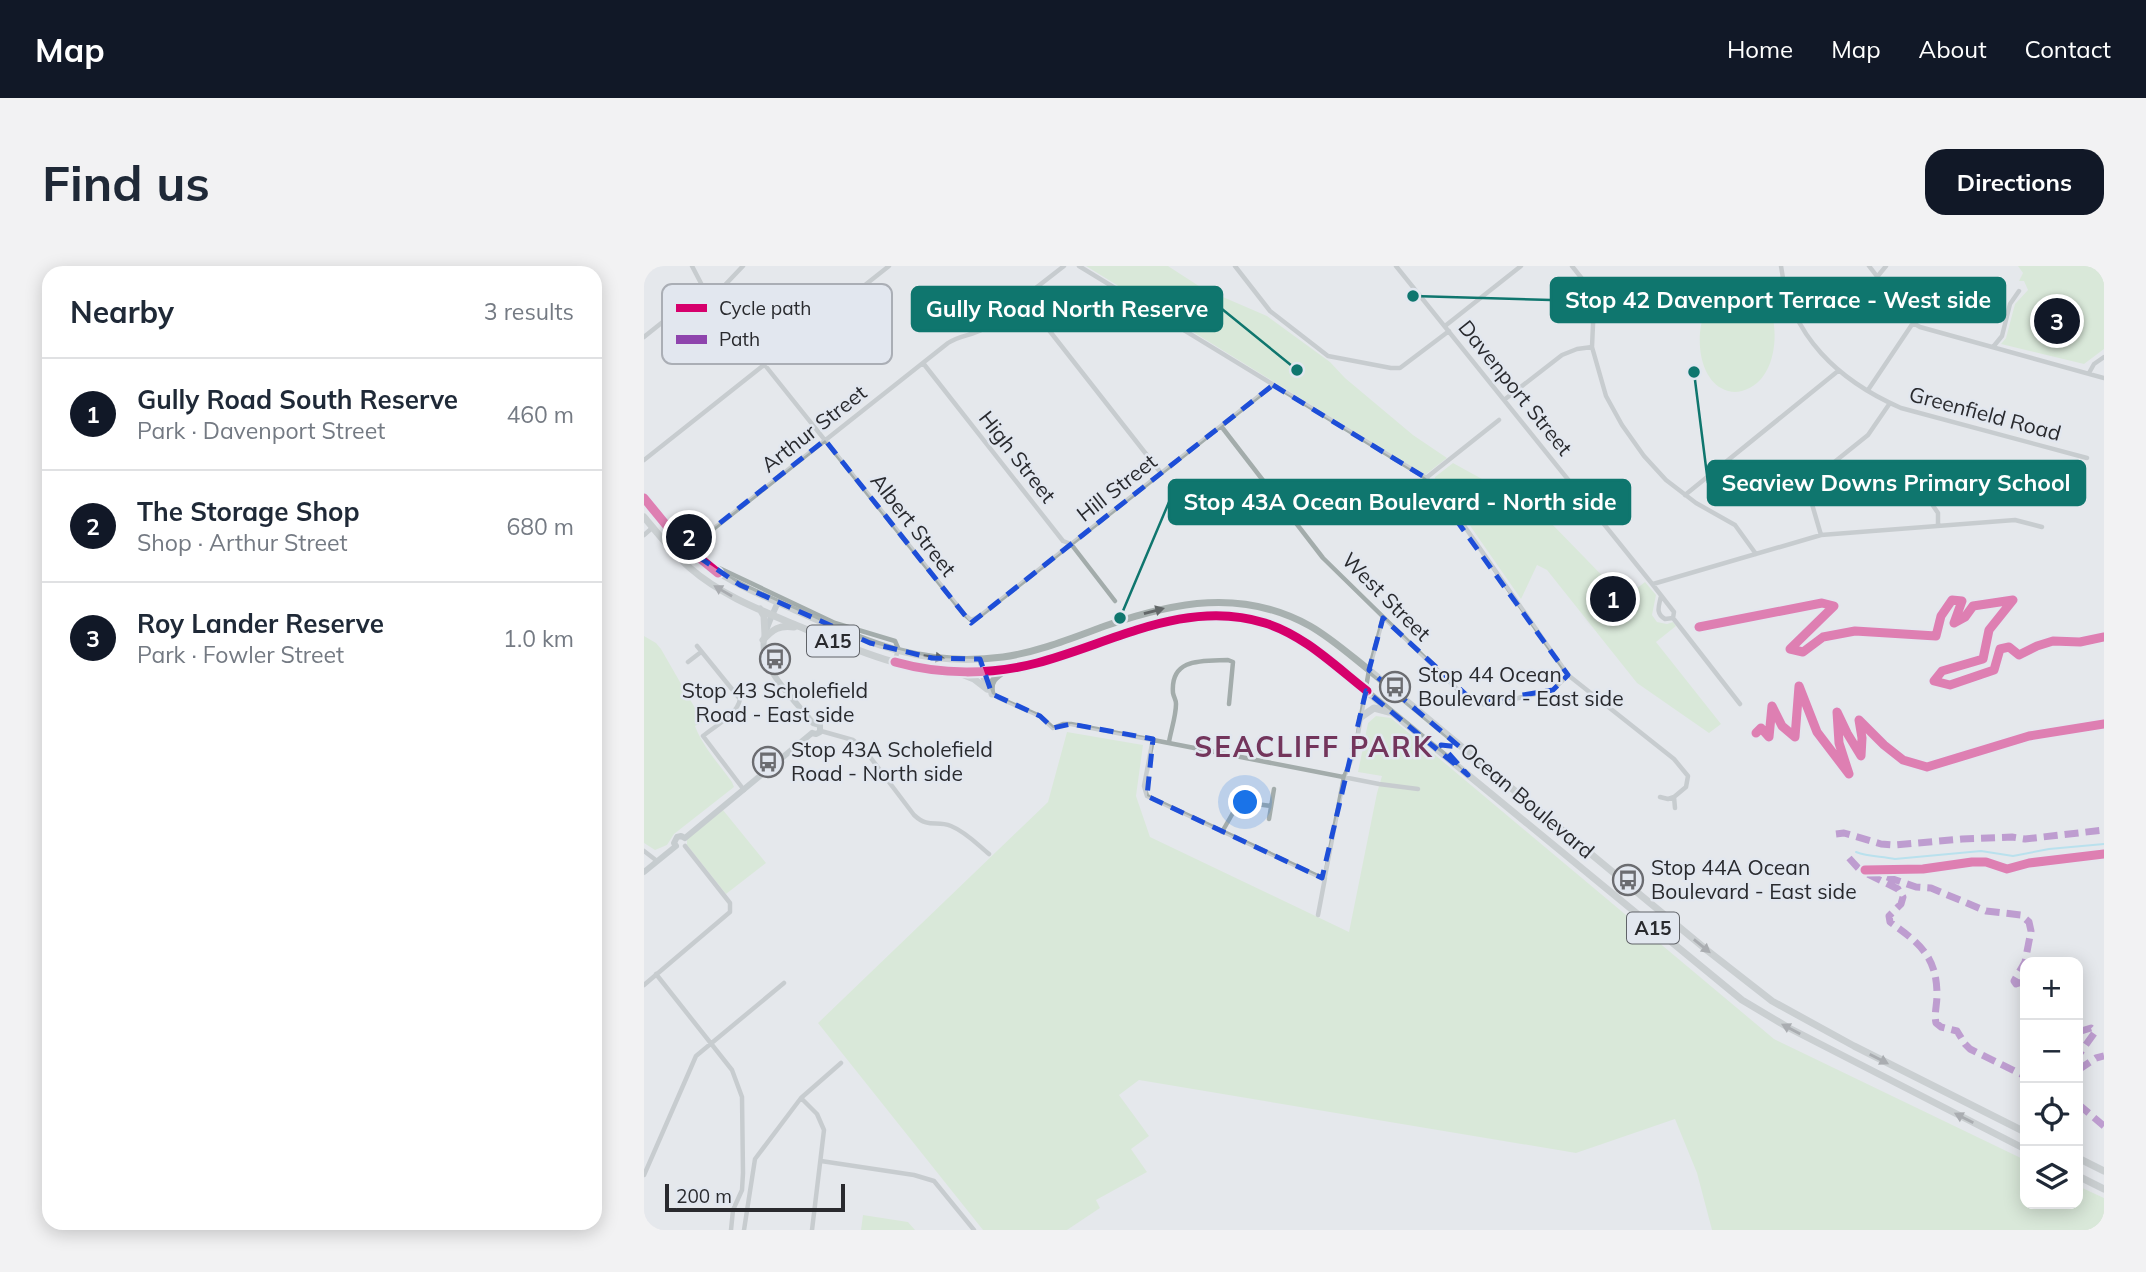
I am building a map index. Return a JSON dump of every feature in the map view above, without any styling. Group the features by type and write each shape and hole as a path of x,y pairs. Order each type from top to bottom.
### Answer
{"main road":[{"name":"A15","path":"644,498 687,549"},
{"name":"A15","path":"644,517 653,528"},
{"name":"Ocean Boulevard","path":"653,528 679,558 717,588 772,615 866,654 955,672 981,673 1034,664 1155,624 1199,615 1264,623 1282,629 1303,641 1367,691 1696,963 1763,1014 2020,1146"},
{"name":"Ocean Boulevard","path":"687,549 726,578 870,643 898,652 944,659 980,659 1030,652 1151,611 1200,602 1244,604 1289,616 1330,640 1370,670 1460,747 1772,1001 1854,1046 2020,1129"},
{"path":"760,609 764,616 764,637"},
{"path":"764,637 783,626 805,629"},
{"path":"990,691 992,681 1009,668"},
{"path":"955,672 974,679 990,691"},
{"path":"1362,717 1374,708 1379,708 1404,722"},
{"path":"1460,747 1454,746 1451,752 1468,775"},
{"path":"2083,1160 2104,1171"},
{"path":"2083,1178 2104,1189"}],"street":[{"path":"692,266 701,284"},
{"path":"723,284 743,266"},
{"path":"866,284 889,266"},
{"name":"Arthur Street","path":"687,549 956,337 977,333 1064,266"},
{"path":"1079,266 1426,478 1442,494 1567,675 1674,759 1688,776 1686,787 1674,797 1660,797"},
{"path":"1235,266 1270,311 1331,357 1400,368 1521,266"},
{"name":"Davenport Street","path":"1396,266 1653,584 1674,612 1673,618 1741,704"},
{"path":"1572,266 1591,290 1594,302 1592,347 1606,396 1622,425 1644,456 1666,480 1685,495 1735,525 1756,554"},
{"name":"Greenfield Road","path":"1781,266 1788,297 1799,324 1824,358 1838,371 1868,390 1901,408 2087,458"},
{"path":"1869,266 1913,323 1920,327 2104,378"},
{"path":"1877,277 1886,266"},
{"path":"1993,347 2002,336 2010,304 2019,291"},
{"path":"1023,297 1161,473"},
{"path":"644,337 662,323"},
{"path":"1868,390 1913,323"},
{"path":"1504,400 1562,355 1592,347"},
{"path":"2089,373 2094,364 2104,357"},
{"name":"High Street","path":"923,363 1063,541 1071,544 1115,601"},
{"path":"644,460 765,365 825,440"},
{"path":"1685,495 1838,371"},
{"name":"Hill Street","path":"979,616 1273,385"},
{"path":"1821,535 1807,488 1812,480 1868,435 1890,403"},
{"path":"1426,478 1499,420"},
{"name":"West Street","path":"1221,426 1323,558 1466,698 1475,703 1489,705 1553,690 1567,675"},
{"name":"Albert Street","path":"825,440 966,618 974,620 979,616"},
{"path":"1929,502 1938,513 1938,526"},
{"path":"1653,584 1821,535 2015,520 2042,527"},
{"path":"644,535 653,528"},
{"name":"Ocean Boulevard","path":"719,568 835,623 892,640 897,644 898,652"},
{"name":"Davenport Street","path":"1661,596 1658,611 1660,616 1665,619 1673,618"},
{"path":"778,602 764,637 767,665 813,723 820,725 821,730"},
{"path":"1318,915 1344,777 1355,751 1383,618"},
{"path":"696,646 740,699 740,704 703,736 744,790"},
{"path":"688,662 702,652"},
{"path":"895,662 898,652"},
{"path":"980,659 981,673 990,691 999,698 1040,716 1053,728 1072,724 1418,789"},
{"path":"1169,741 1176,704 1173,692 1181,667 1194,662 1233,662 1229,704"},
{"path":"812,733 810,726 813,723"},
{"path":"685,842 812,733 818,734 821,730"},
{"path":"821,730 853,740 864,750 922,822 948,824 989,854"},
{"path":"1153,739 1145,793 1315,876 1325,876"},
{"path":"1269,819 1274,789"},
{"path":"1674,797 1675,808"},
{"path":"1222,832 1241,802 1271,806"},
{"path":"644,872 676,846 674,843 677,837 681,836 730,903 730,912 644,985"},
{"path":"644,851 657,861"},
{"path":"656,974 732,1070 738,1084 741,1097 742,1190 733,1210 731,1230"},
{"path":"644,1175 696,1056 784,983"},
{"path":"744,1230 755,1159 802,1098 841,1063"},
{"path":"802,1098 817,1114 824,1130 812,1230"},
{"path":"743,1153 755,1159"},
{"path":"821,1161 914,1175 934,1181 974,1230"}],"highlighted area":[{"path":"1273,385 1426,478 1568,675 1553,690 1475,703 1383,618 1369,670 1460,747 1441,745 1468,775 1366,691 1322,878 1147,796 1153,739 1071,724 1053,728 1040,716 992,694 980,659 932,658 870,643 740,585 687,549 825,440 971,623"}],"green space":[{"path":"1086,266 1168,266 1202,288 1267,316 1330,362 1345,378 1413,435 1447,458 1425,475"},
{"path":"2018,266 2104,266 2104,349 2084,364 2001,344 2006,338 2015,304 2028,290 2024,281 2019,281 2023,273"},
{"path":"1739,283 1756,290 1767,301 1775,336 1771,360 1761,379 1752,387 1734,392 1721,388 1712,380 1701,355 1700,341 1701,326 1711,300 1721,290"},
{"path":"1453,463 1531,506 1624,598 1645,582 1656,595 1652,615 1657,622 1673,622 1676,626 1656,642 1721,724 1709,733 1637,683 1547,570 1537,565 1521,599 1448,494 1434,482 1435,477"},
{"path":"644,636 661,649 703,722 695,726 698,734 734,787 674,834 667,845 655,850 644,843"},
{"path":"1376,716 1391,718 1774,1039 2020,1158 2020,1209 2083,1209 2083,1188 2104,1198 2104,1230 1712,1230 1697,1173 1675,1119 1576,1153 1139,1080 1119,1095 1149,1136 1131,1149 1147,1172 1096,1200 1100,1208 1067,1230 983,1230 818,1023 1048,802 1067,732 1143,745 1136,796 1150,837 1349,932 1382,776 1358,772 1368,723"},
{"path":"723,810 766,863 726,894 687,845 687,839"},
{"path":"863,1215 908,1222 915,1230 861,1230"}],"waterway":[{"path":"1856,852 1895,859 1981,851 2013,856 2049,849 2104,844"}],"marked path":[{"path":"1836,834 1844,833 1881,844 1895,845 1962,839 2025,839 2104,830"},
{"path":"1849,858 1859,869 1867,871"},
{"path":"1868,874 1898,889 1903,897 1901,904 1889,916 1890,922 1918,944 1930,960 1936,982 1936,1023 1957,1031 1970,1049 2020,1074"},
{"path":"1887,877 1916,887 1931,888 1986,911 2021,915 2029,922 2031,931 2026,957"},
{"path":"2020,971 2014,981 2016,984 2020,983"},
{"path":"2083,1030 2091,1028 2095,1032 2083,1049"},
{"path":"2083,1067 2104,1056"},
{"path":"2083,1108 2104,1126"}],"cycle path":[{"path":"644,498 680,542 718,573"},
{"path":"1699,627 1822,603 1834,606 1790,649 1803,652 1823,637 1855,631 1936,636 1941,616 1952,600 1962,601 1954,623 1965,617 1973,606 2013,600 1989,630 1983,659 1942,671 1934,681 1950,685 1994,670 2000,649 2009,647 2019,655 2053,641 2080,642 2104,637"},
{"path":"895,662 948,671 1002,670 1065,655 1149,626 1178,619 1236,617 1265,623 1293,635 1319,652 1367,691"},
{"path":"1756,733 1761,728 1769,737 1772,706 1782,726 1795,737 1799,686 1817,732 1849,774 1839,743 1837,712 1861,756 1859,720 1903,760 1927,767 2029,736 2104,724"},
{"path":"1865,870 1923,869 1972,862 1986,862 2007,869 2029,863 2104,854"}],"place":[{"name":"Stop 42 Davenport Terrace - West side","path":"1413,296"},
{"name":"Roy Lander Reserve","path":"2057,321"},
{"name":"Gully Road North Reserve","path":"1297,370"},
{"name":"Seaview Downs Primary School","path":"1694,372"},
{"name":"The Storage Shop","path":"689,537"},
{"name":"Gully Road South Reserve","path":"1613,599"},
{"name":"Stop 43A Ocean Boulevard - North side","path":"1120,618"},
{"name":"Stop 43 Scholefield Road - East side","path":"775,659"},
{"name":"Stop 44 Ocean Boulevard - East side","path":"1395,687"},
{"name":"Stop 43A Scholefield Road - North side","path":"768,762"},
{"name":"Stop 44A Ocean Boulevard - East side","path":"1628,880"}],"district":[{"name":"SEACLIFF PARK","path":"1314,747"}]}
